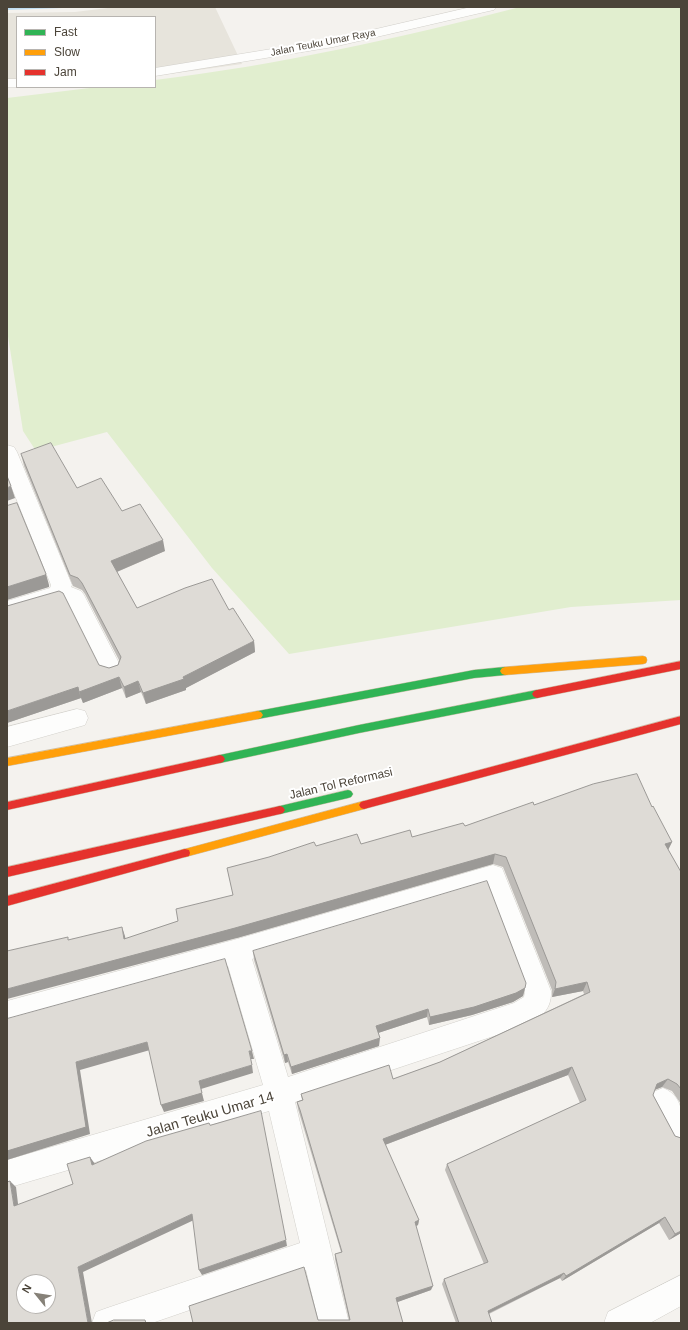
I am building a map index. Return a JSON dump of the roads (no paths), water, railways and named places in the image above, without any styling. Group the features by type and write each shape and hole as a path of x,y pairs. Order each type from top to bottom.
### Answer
{"highway":[{"path":"665,659 681,657"},
{"path":"7,762 474,674 649,660"},
{"path":"7,806 359,729 681,665"},
{"path":"464,768 681,719"},
{"path":"7,901 681,719"},
{"name":"Jalan Tol Reformasi","path":"7,872 356,793"}],"street":[{"name":"Jalan Teuku Umar Raya","path":"156,72 333,43 489,7"},
{"path":"7,452 62,586 60,591 53,596 7,609"},
{"path":"7,510 28,503"},
{"path":"60,591 77,601 111,669"},
{"path":"7,736 77,718"},
{"path":"7,1014 237,951 493,876 538,991 538,1001 536,1006 518,1015 279,1094 237,951"},
{"name":"Jalan Teuku Umar 14","path":"7,1174 279,1094 334,1323"},
{"path":"663,1102 681,1132"},
{"path":"107,1323 317,1252"},
{"path":"619,1323 681,1290"}],"water":[{"path":"7,7 90,7 7,10"}]}
